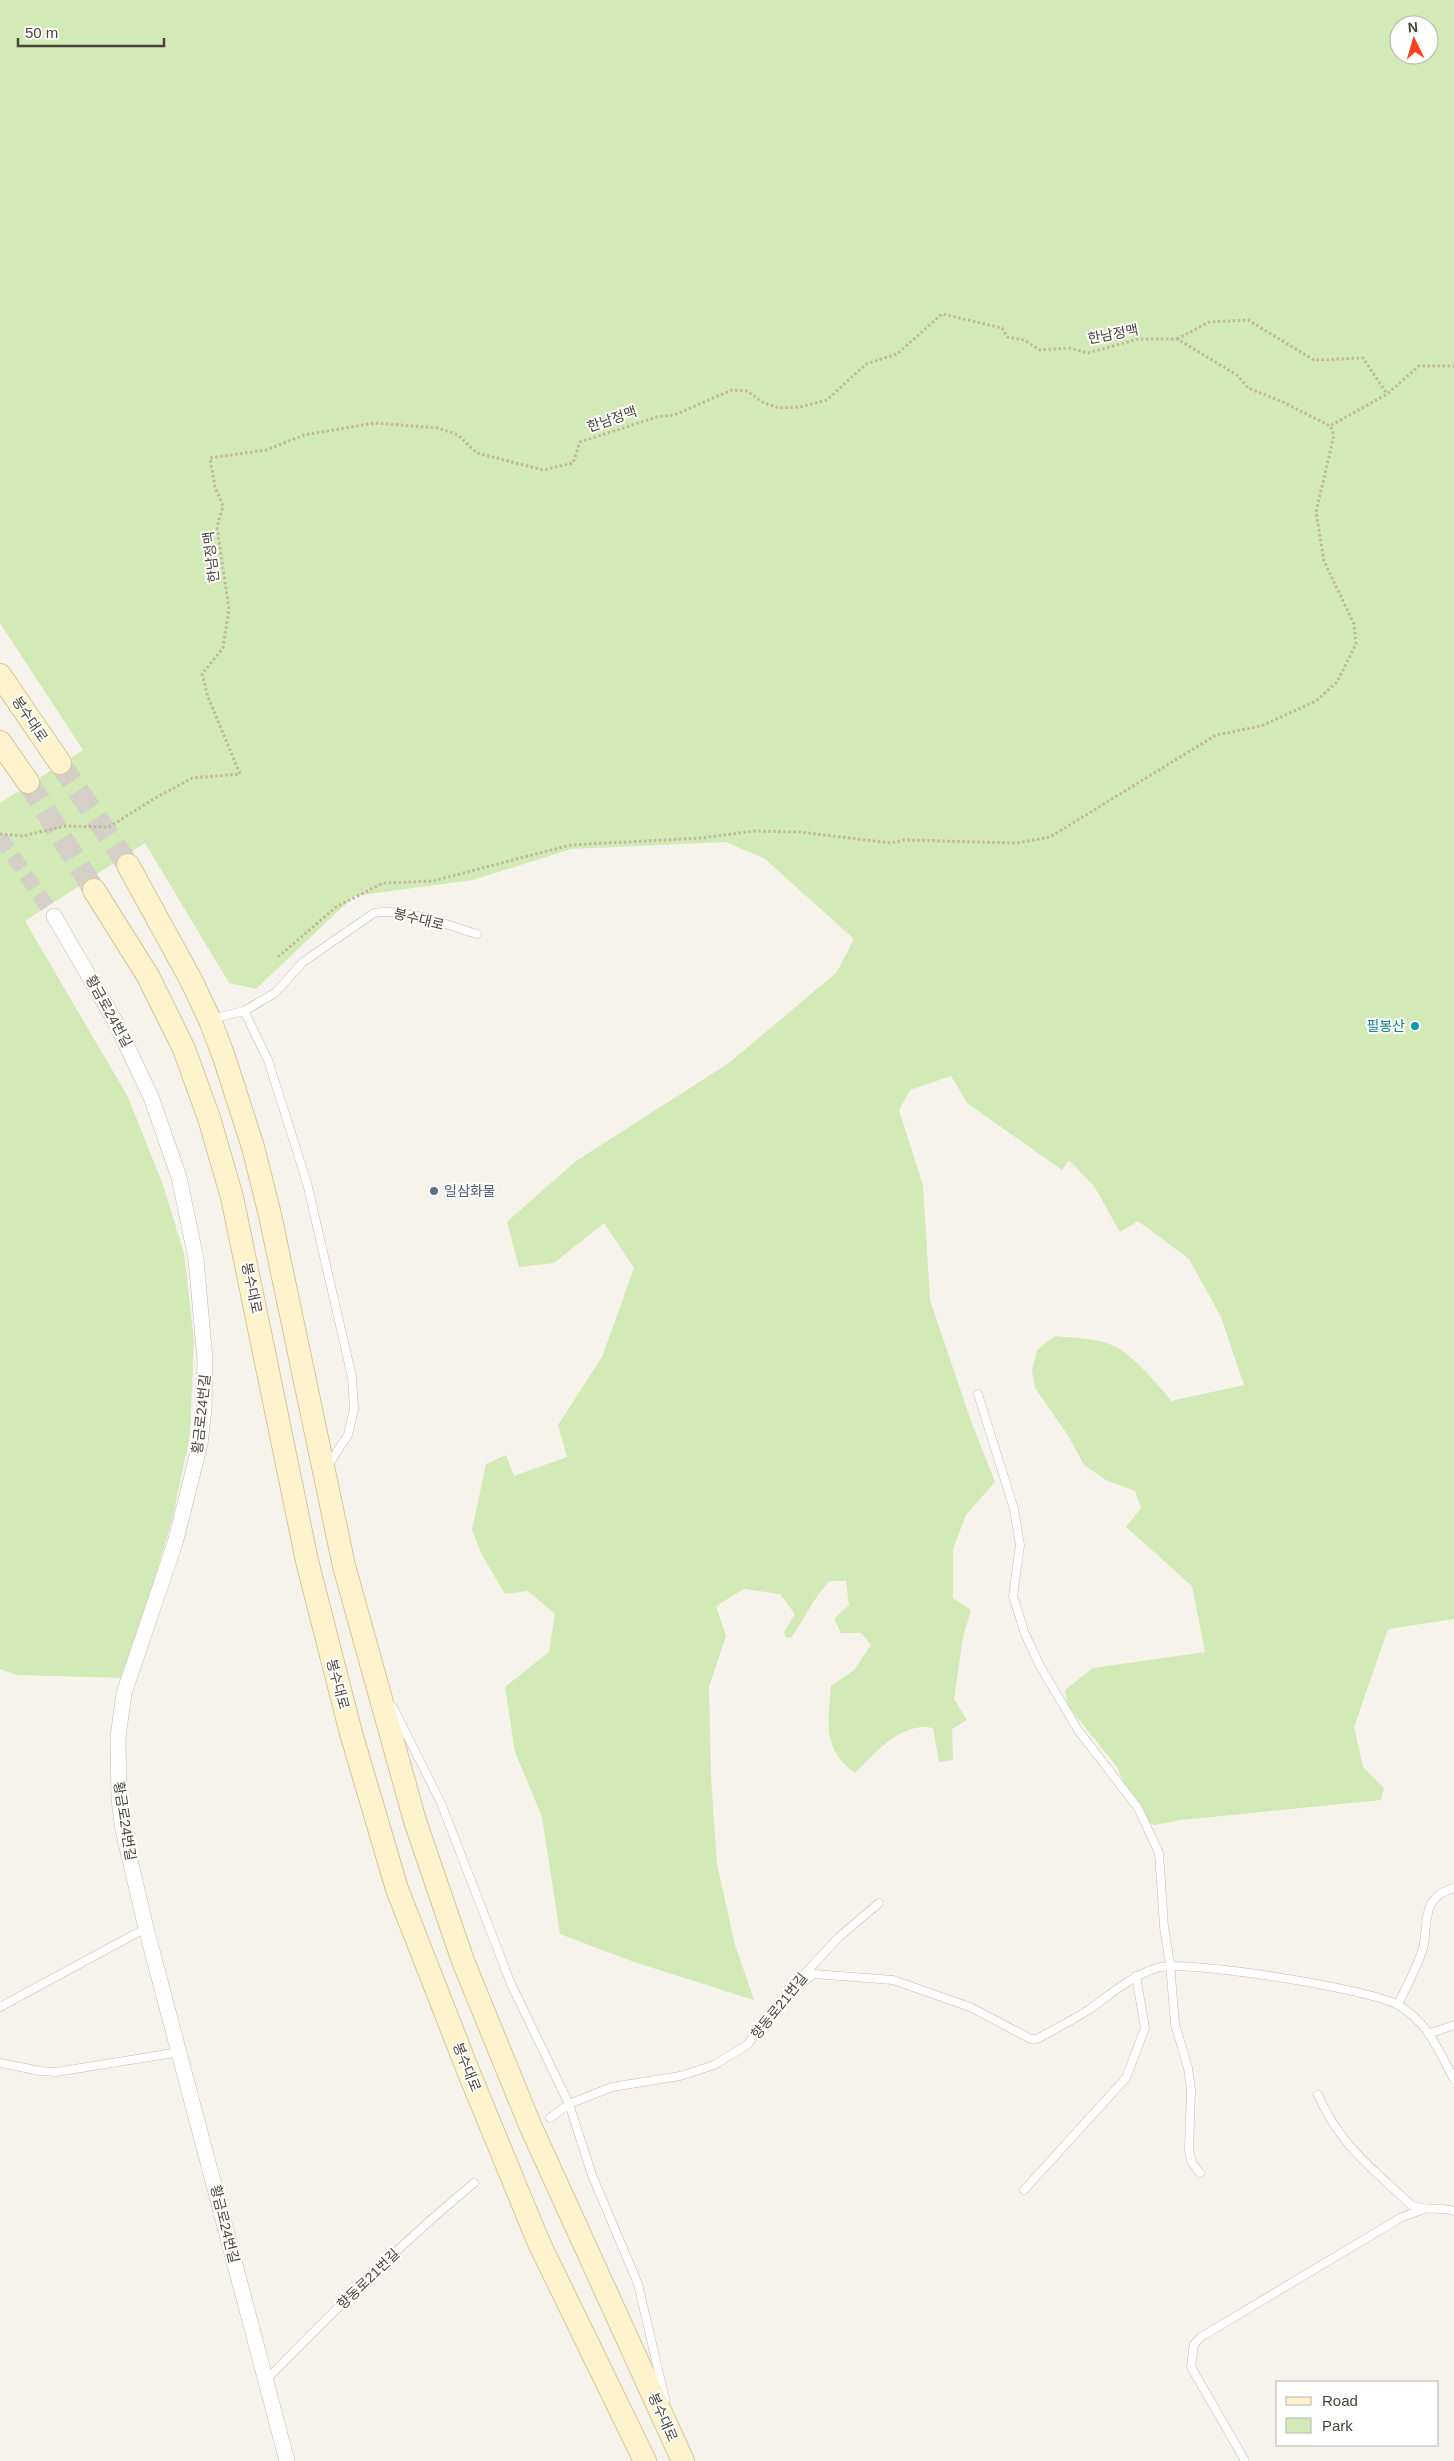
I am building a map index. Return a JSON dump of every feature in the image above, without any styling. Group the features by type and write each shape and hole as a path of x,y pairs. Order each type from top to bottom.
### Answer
{"main road":[{"name":"봉수대로","path":"0,676 60,763"},
{"path":"0,742 28,782"},
{"name":"봉수대로","path":"128,865 187,972 210,1020 230,1075 265,1195 344,1566 415,1822 463,1961 530,2125 680,2454"},
{"name":"봉수대로","path":"94,890 148,976 184,1049 209,1118 232,1197 307,1561 351,1733 398,1889 469,2072 539,2243 645,2461"}],"street":[{"name":"황금로24번길","path":"54,916 134,1057 161,1122 179,1177 190,1220 201,1295 205,1360 204,1408 200,1444 177,1535 124,1693 118,1737 118,1799 146,1928 287,2461"}],"lane":[{"name":"봉수대로","path":"210,1020 244,1011 276,993 303,962 374,913 388,911 415,916 477,934"},
{"path":"244,1011 268,1060 307,1183 343,1329 352,1377 354,1409 348,1435 324,1471"},
{"path":"978,1394 1014,1509 1020,1545 1013,1596 1040,1666 1078,1730 1138,1808 1159,1853 1164,1927 1170,1964 1175,2024 1188,2068 1192,2090 1189,2150 1192,2163 1200,2173"},
{"path":"369,1659 441,1803 511,1984 569,2104 592,2176 638,2284 680,2454"},
{"path":"1398,2005 1413,1976 1424,1946 1428,1912 1433,1901 1446,1890 1454,1888"},
{"name":"향동로21번길","path":"550,2118 569,2104 612,2087 680,2076 714,2065 747,2045 785,1995 838,1938 879,1903"},
{"path":"0,2007 146,1928"},
{"path":"785,1995 814,1974 893,1980 970,2007 1031,2039 1037,2039 1089,2009 1136,1976 1170,1964 1319,1984 1380,1996 1398,2005 1416,2018 1430,2033 1454,2079"},
{"path":"1024,2190 1126,2078 1145,2028 1136,1976"},
{"path":"1430,2033 1454,2025"},
{"path":"0,2063 40,2071 56,2072 180,2052"},
{"path":"1318,2095 1328,2119 1346,2145 1411,2205 1422,2210"},
{"name":"향동로21번길","path":"266,2380 356,2288 434,2215 474,2182"},
{"path":"1244,2459 1191,2367 1194,2344 1201,2337 1402,2217 1422,2210 1444,2208 1454,2211"}],"path":[{"name":"한남정맥","path":"0,834 23,836 65,826 109,827 192,778 240,774 214,712 202,674 223,648 229,609 217,527 223,506 215,487 210,458 266,450 304,435 375,423 438,428 458,435 477,453 543,470 573,463 580,442 657,417 674,415 732,390 747,391 764,403 779,408 800,407 827,400 866,364 897,354 942,314 1002,328 1007,337 1024,340 1040,350 1069,348 1088,353 1138,339 1177,339"},
{"path":"1177,339 1209,322 1248,320 1314,360 1363,358 1387,394"},
{"path":"278,957 336,907 383,883 433,881 570,845 702,838 754,831 799,832 891,843 904,840 1016,843 1050,837 1216,735 1261,726 1316,702 1337,682 1356,644 1354,624 1324,561 1316,512 1334,435 1330,426 1283,402 1248,388 1237,375 1177,339"},
{"path":"1330,426 1387,394 1418,366 1454,366"}],"green space":[{"path":"0,0 1454,0 1454,1619 1388,1629 1354,1727 1363,1767 1384,1788 1381,1800 1181,1820 1155,1825 1140,1819 1117,1767 1068,1706 1065,1690 1093,1668 1205,1652 1192,1586 1126,1527 1141,1508 1135,1491 1106,1480 1084,1465 1069,1437 1035,1388 1032,1370 1037,1350 1055,1336 1087,1339 1109,1344 1122,1351 1137,1364 1154,1380 1171,1401 1244,1385 1221,1317 1189,1259 1138,1221 1120,1232 1094,1186 1069,1160 1062,1170 967,1103 951,1076 910,1090 899,1110 923,1185 930,1300 971,1421 995,1482 966,1515 953,1549 953,1598 971,1610 963,1637 954,1699 967,1720 952,1729 953,1760 939,1762 933,1728 922,1727 911,1729 890,1740 855,1773 844,1764 832,1745 830,1734 831,1686 854,1670 871,1645 861,1633 841,1633 834,1619 849,1605 846,1581 829,1581 791,1638 786,1637 784,1632 795,1614 780,1594 744,1589 716,1606 726,1636 709,1687 711,1777 717,1864 735,1945 754,2000 634,1962 560,1934 542,1817 515,1752 505,1687 549,1652 555,1614 528,1591 505,1594 482,1555 472,1530 486,1464 506,1455 514,1476 567,1457 558,1425 602,1357 634,1268 604,1223 554,1263 519,1267 507,1222 576,1161 729,1063 837,972 854,939 765,859 726,842 571,849 473,880 354,896 256,989 229,983 145,843 25,921 128,1097 163,1185 184,1253 194,1341 190,1435 172,1520 125,1678 17,1675 0,1669 0,803 83,750 0,623"}],"tunnel":[{"path":"60,763 128,865"},
{"path":"28,782 94,890"},
{"path":"0,837 54,916"}],"place":[{"name":"필봉산","path":"1415,1026"},
{"name":"일삼화물","path":"434,1191"}]}
